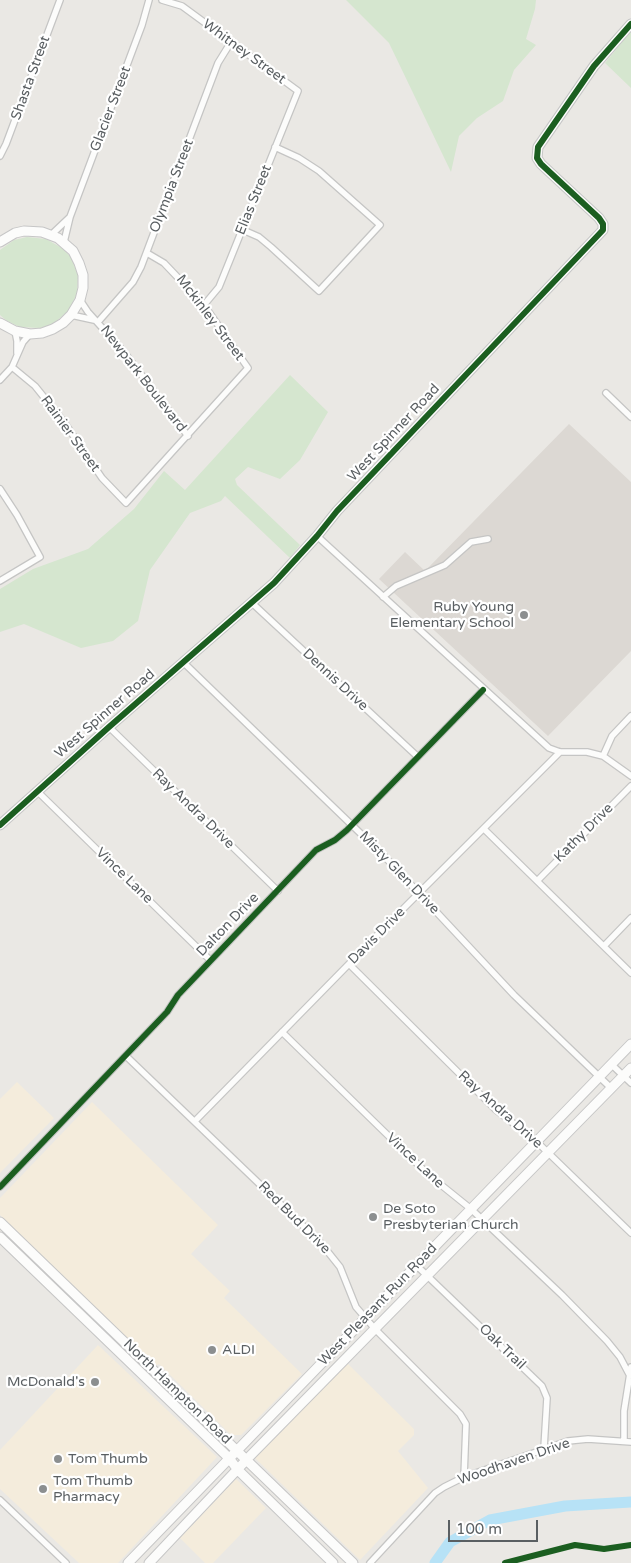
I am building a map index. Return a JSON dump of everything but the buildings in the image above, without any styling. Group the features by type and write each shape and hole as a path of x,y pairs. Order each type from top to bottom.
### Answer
{"main road":[{"name":"West Spinner Road","path":"0,824 109,726 274,583 337,511 603,230 603,224 598,218 541,164 538,158 538,147 594,66 631,24"},
{"path":"0,322 15,331 30,334 42,333 53,329 72,315 80,300 83,288 83,275 76,257 64,242 51,234 24,231 2,239"},
{"name":"West Pleasant Run Road","path":"128,1563 631,1044"},
{"name":"West Pleasant Run Road","path":"151,1561 247,1460 631,1068"},
{"name":"North Hampton Road","path":"0,1222 353,1563"},
{"name":"North Hampton Road","path":"0,1237 229,1458 238,1470 333,1563"},
{"path":"106,1339 114,1332"},
{"path":"170,1401 178,1393"},
{"path":"174,1515 185,1525"},
{"path":"142,1548 151,1561"}],"street":[{"name":"Shasta Street","path":"0,156 60,0"},
{"name":"Glacier Street","path":"64,242 70,218 142,25 148,0"},
{"name":"Whitney Street","path":"162,0 182,6 298,91"},
{"name":"Olympia Street","path":"98,322 133,282 146,253 218,63 231,42"},
{"name":"Elias Street","path":"204,305 219,287 298,91"},
{"path":"243,230 258,237 271,247 319,290 380,225 320,171 276,147"},
{"name":"Glacier Street","path":"51,234 70,218"},
{"name":"Mckinley Street","path":"146,253 164,262 204,305 248,368 188,436"},
{"name":"Newpark Boulevard","path":"80,300 88,312 124,352 188,436"},
{"name":"Newpark Boulevard","path":"72,315 90,318 98,322"},
{"path":"15,331 17,355"},
{"path":"0,380 12,367 23,342 30,334"},
{"name":"Rainier Street","path":"12,367 36,386 64,422 102,478 126,503 188,436"},
{"path":"606,393 631,417"},
{"path":"0,489 40,557 0,581"},
{"path":"317,536 542,743 560,752 587,752 603,756 631,776"},
{"path":"383,597 396,586 445,565 471,542 488,539"},
{"name":"Dennis Drive","path":"252,603 418,757"},
{"name":"Misty Glen Drive","path":"183,662 386,858 514,995 610,1088"},
{"name":"Dalton Drive","path":"0,1187 126,1056 167,1012 178,995 210,960 316,850 334,840 352,825 483,690"},
{"path":"603,756 612,736 631,716"},
{"name":"Ray Andra Drive","path":"109,726 278,891"},
{"name":"Davis Drive","path":"194,1121 560,752"},
{"name":"Kathy Drive","path":"537,881 631,786"},
{"name":"Vince Lane","path":"37,791 210,960"},
{"path":"484,829 631,973"},
{"path":"604,946 631,918"},
{"name":"Ray Andra Drive","path":"349,964 495,1109 536,1142 631,1233"},
{"name":"Vince Lane","path":"282,1032 430,1176 471,1209 607,1341 620,1357 630,1376"},
{"name":"Red Bud Drive","path":"126,1056 320,1242 340,1267 356,1307 375,1329 460,1414 466,1424 464,1477"},
{"path":"612,1064 631,1084"},
{"name":"Oak Trail","path":"416,1265 542,1386 548,1398 544,1448"},
{"path":"624,1441 624,1412 631,1367"},
{"name":"Woodhaven Drive","path":"370,1563 435,1493 464,1477 544,1448 568,1442 588,1439 631,1442"},
{"path":"0,1500 66,1563"}],"shaded area":[{"name":"Ruby Young Elementary School","path":"569,424 631,482 631,651 548,736 379,579 405,552 425,571"},
{"path":"17,1082 54,1118 0,1173 0,1099"},
{"path":"92,1102 218,1225 191,1254 230,1291 224,1298 302,1374 241,1435 231,1435 159,1364 156,1366 0,1215 0,1198"},
{"path":"98,1345 217,1457 118,1563 79,1563 0,1489 0,1450"},
{"path":"347,1363 414,1429 414,1435 398,1451 428,1488 360,1560 255,1458"},
{"path":"236,1479 266,1508 213,1563 205,1563 180,1538"}],"green space":[{"path":"346,0 536,0 526,39 536,45 514,70 503,101 477,118 459,136 451,172 389,43"},
{"path":"631,31 631,88 605,63"},
{"path":"27,237 46,239 62,248 71,257 78,275 77,294 68,311 53,324 40,328 20,327 7,321 0,315 0,250 14,240"},
{"path":"290,375 328,412 300,460 280,479 248,467 235,479 237,485 300,545 290,558 225,496 221,501 190,513 150,570 138,621 113,641 81,648 24,624 0,632 0,589 33,569 88,549 134,509 164,471 185,490"}],"waterway":[{"path":"435,1563 450,1542 490,1520 565,1506 631,1502"}],"cycle path":[{"path":"0,825 274,583 337,511 603,230 603,224 599,218 541,164 537,158 538,147 594,66 631,24"},
{"path":"0,1187 167,1012 178,995 316,850 335,840 347,830 483,690"},
{"path":"505,1563 575,1545 604,1549 631,1545"}],"place":[{"name":"Ruby Young Elementary School","path":"524,615"},
{"name":"De Soto Presbyterian Church","path":"373,1217"},
{"name":"ALDI","path":"212,1350"},
{"name":"McDonald's","path":"95,1382"},
{"name":"Tom Thumb","path":"58,1459"},
{"name":"Tom Thumb Pharmacy","path":"43,1489"}]}
